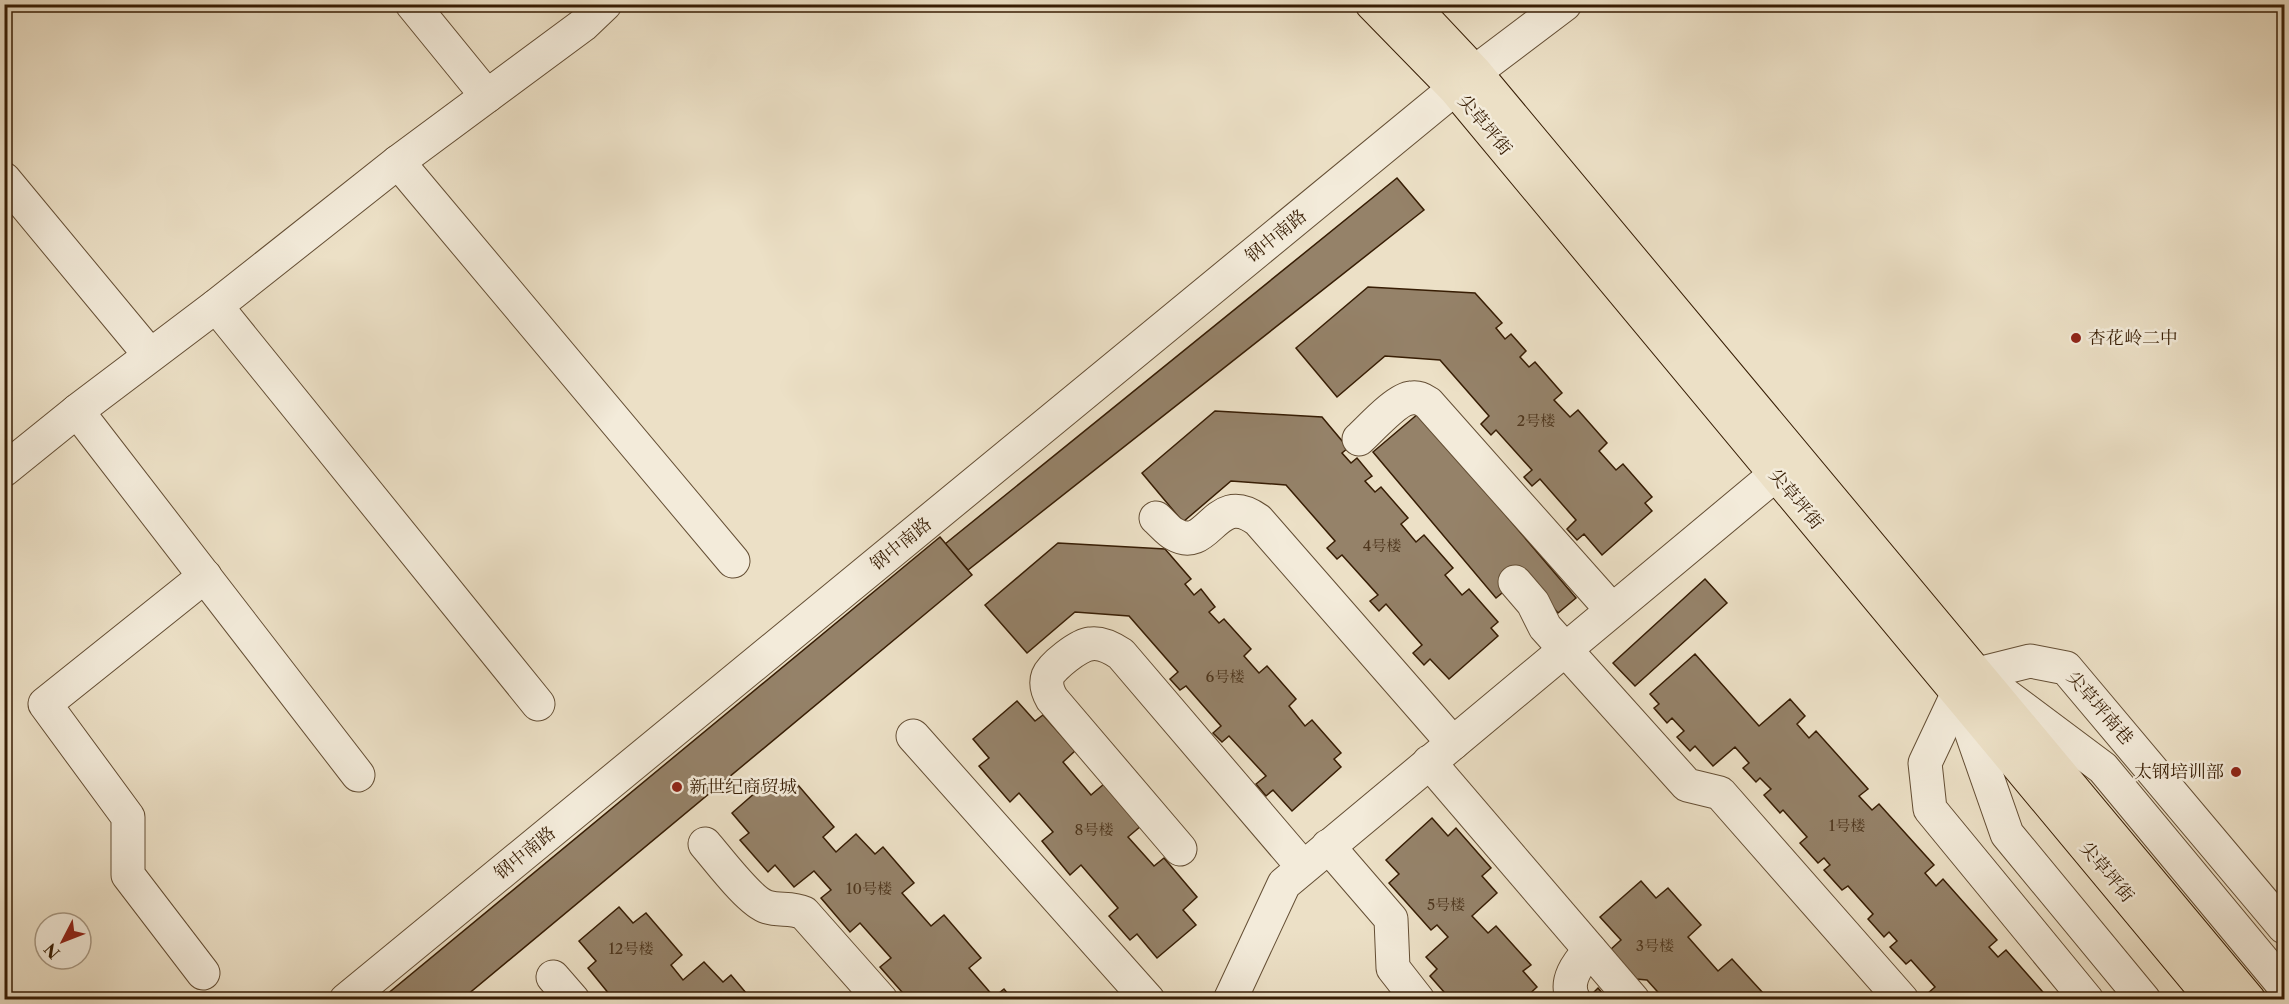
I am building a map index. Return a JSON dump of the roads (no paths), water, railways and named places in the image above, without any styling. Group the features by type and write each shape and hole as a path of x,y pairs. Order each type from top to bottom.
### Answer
{"main road":[{"name":"尖草坪街","path":"1372,4 1465,80 1968,683 2213,999"},
{"name":"尖草坪街","path":"1411,4 1465,80 1776,474 1968,683 2249,999"}],"street":[{"path":"412,4 487,96"},
{"path":"4,470 398,162 583,25 605,4"},
{"name":"钢中南路","path":"346,999 1465,80 1565,4"},
{"path":"398,162 733,561"},
{"path":"4,179 150,355"},
{"path":"216,306 538,704"},
{"path":"1359,439 1402,401 1408,398 1421,398 1612,610"},
{"path":"77,411 358,775"},
{"path":"1230,999 1284,884 1776,474"},
{"path":"1156,518 1174,534 1190,538 1202,533 1232,511 1240,510 1253,517 1441,752 1590,950 1634,999"},
{"path":"203,973 128,875 128,817 45,704 205,576"},
{"path":"1515,582 1533,603 1545,627 1564,650 1687,785 1719,793 1902,999"},
{"path":"1180,849 1052,699 1047,684 1048,676 1077,648 1099,644 1111,647 1121,654 1303,867"},
{"name":"尖草坪南巷","path":"1968,683 2030,661 2066,668 2284,927"},
{"path":"1968,683 2103,768 2284,986"},
{"path":"1968,683 1925,763 1930,808 2087,999"},
{"path":"1968,683 2007,834 2144,999"},
{"path":"913,736 1148,999"},
{"path":"705,844 756,903 769,908 794,909 804,913 881,999"},
{"path":"1328,846 1391,919 1394,968 1418,999"},
{"path":"1574,999 1571,994 1572,976 1582,958 1590,950"}],"place":[{"name":"杏花岭二中","path":"2076,338"},
{"name":"太钢培训部","path":"2236,772"},
{"name":"新世纪商贸城","path":"677,787"}]}
